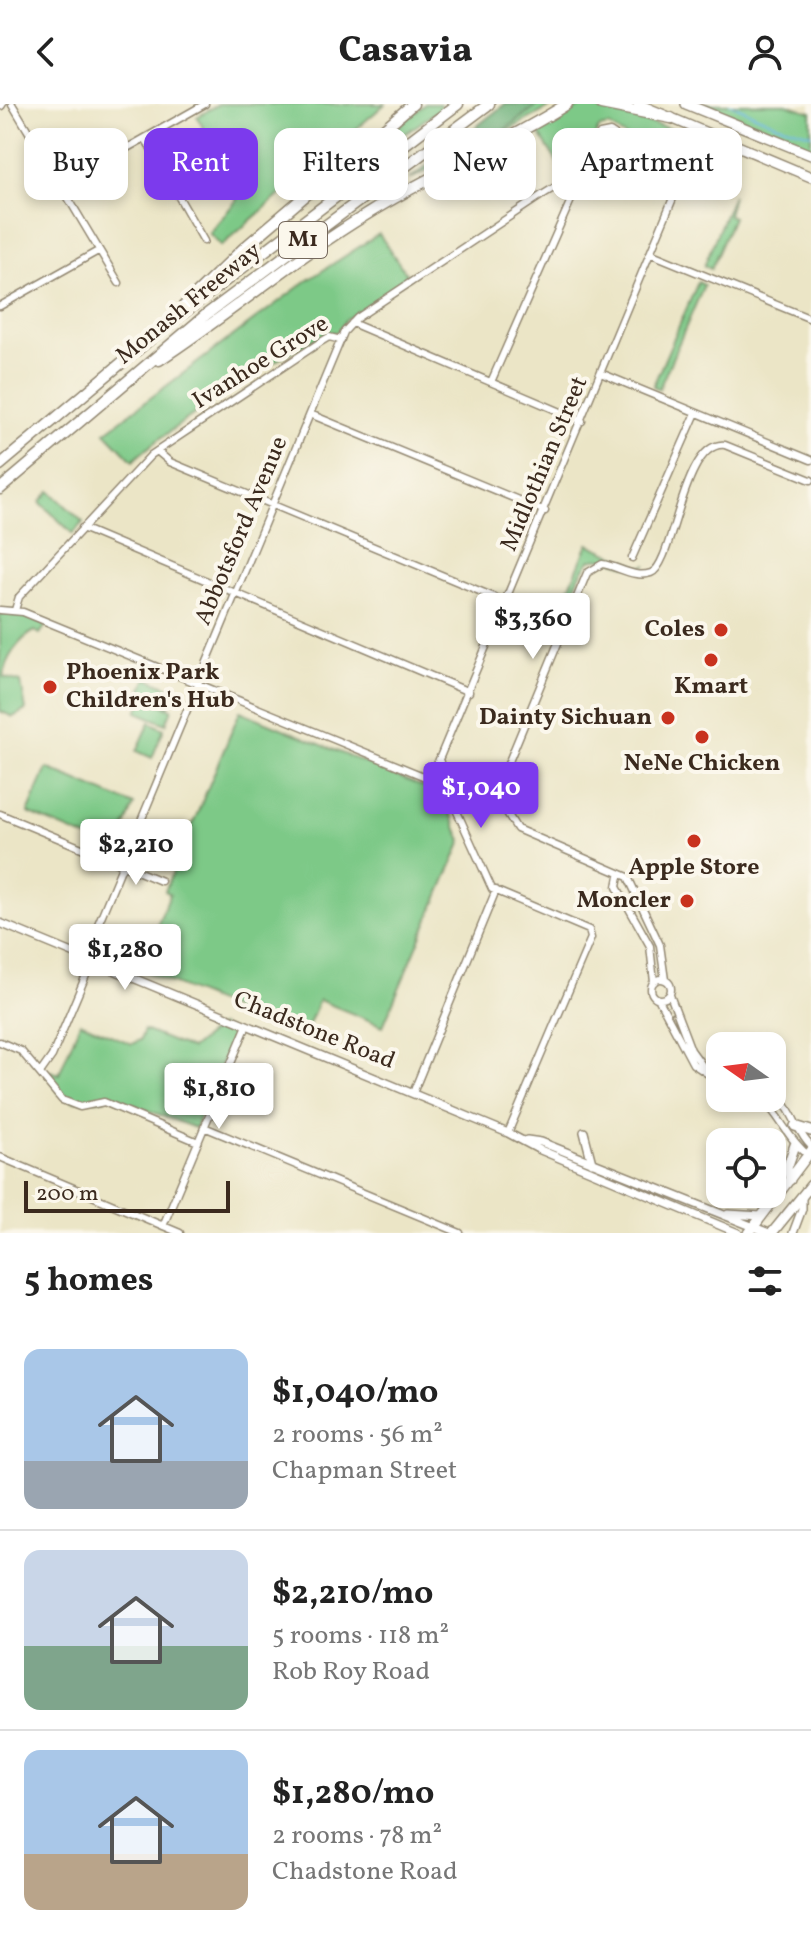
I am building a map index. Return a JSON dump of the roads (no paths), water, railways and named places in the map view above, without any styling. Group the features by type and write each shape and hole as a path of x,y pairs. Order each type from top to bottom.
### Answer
{"highway":[{"path":"162,329 244,248 413,104"},
{"name":"Monash Freeway","path":"0,465 162,329 458,104"},
{"name":"Monash Freeway","path":"0,489 123,383 278,259 489,104"},
{"path":"123,383 318,244 394,198 513,137 567,104"},
{"path":"601,104 671,118"},
{"path":"638,104 695,128"},
{"path":"686,104 811,155"},
{"path":"742,148 811,177"},
{"path":"795,1126 811,1131"},
{"path":"790,1180 787,1168 795,1145"},
{"path":"751,1230 810,1152"},
{"path":"770,1233 807,1192"}],"street":[{"path":"12,104 26,128"},
{"path":"163,128 205,104"},
{"name":"Ivanhoe Grove","path":"15,610 19,597 157,451 319,343 329,337 341,340 352,323 552,189"},
{"path":"68,200 119,283"},
{"path":"181,200 204,241"},
{"path":"491,382 568,200"},
{"name":"Midlothian Street","path":"432,782 673,200"},
{"path":"0,306 98,251"},
{"path":"652,254 811,319"},
{"path":"352,323 582,421"},
{"name":"Abbotsford Avenue","path":"40,1073 52,1056 122,865 341,340"},
{"path":"603,374 811,460"},
{"path":"632,558 696,413"},
{"path":"310,414 545,511"},
{"path":"706,1067 691,1050 670,995 671,986 665,980 658,939 630,880 517,829 498,798 500,782 589,570 604,564 645,574 660,567 671,527 706,450 716,444 725,445 811,480"},
{"path":"157,451 170,462 506,602"},
{"path":"785,468 792,452"},
{"path":"796,473 802,456"},
{"path":"82,528 469,692"},
{"path":"0,610 15,610 432,782 449,794 497,890 592,933 508,1133"},
{"path":"0,814 161,881"},
{"path":"619,876 617,887 651,949 654,982 651,991 659,1000 689,1060 706,1072"},
{"path":"413,1093 497,890"},
{"name":"Chadstone Road","path":"0,923 525,1140 538,1149 726,1231 738,1233"},
{"path":"654,982 665,980"},
{"path":"659,1000 670,995"},
{"path":"163,1226 247,1025"},
{"path":"0,1042 19,1050 62,1100 80,1107 104,1102 198,1142"},
{"path":"786,1108 810,1152"},
{"path":"774,1112 795,1145 810,1152"},
{"path":"204,1127 460,1233"},
{"path":"584,1132 592,1163"},
{"name":"Chadstone Road","path":"525,1140 541,1142 722,1214 751,1230 770,1233"},
{"path":"0,1157 180,1233"},
{"path":"793,1233 807,1192"},
{"path":"722,1214 762,1216"}],"waterway":[{"path":"730,104 776,124 811,134"}],"place":[{"name":"Coles","path":"721,630"},
{"name":"Kmart","path":"711,660"},
{"name":"Phoenix Park Children's Hub","path":"50,687"},
{"name":"Dainty Sichuan","path":"668,718"},
{"name":"NeNe Chicken","path":"702,737"},
{"name":"Apple Store","path":"694,841"},
{"name":"Moncler","path":"687,901"}]}
